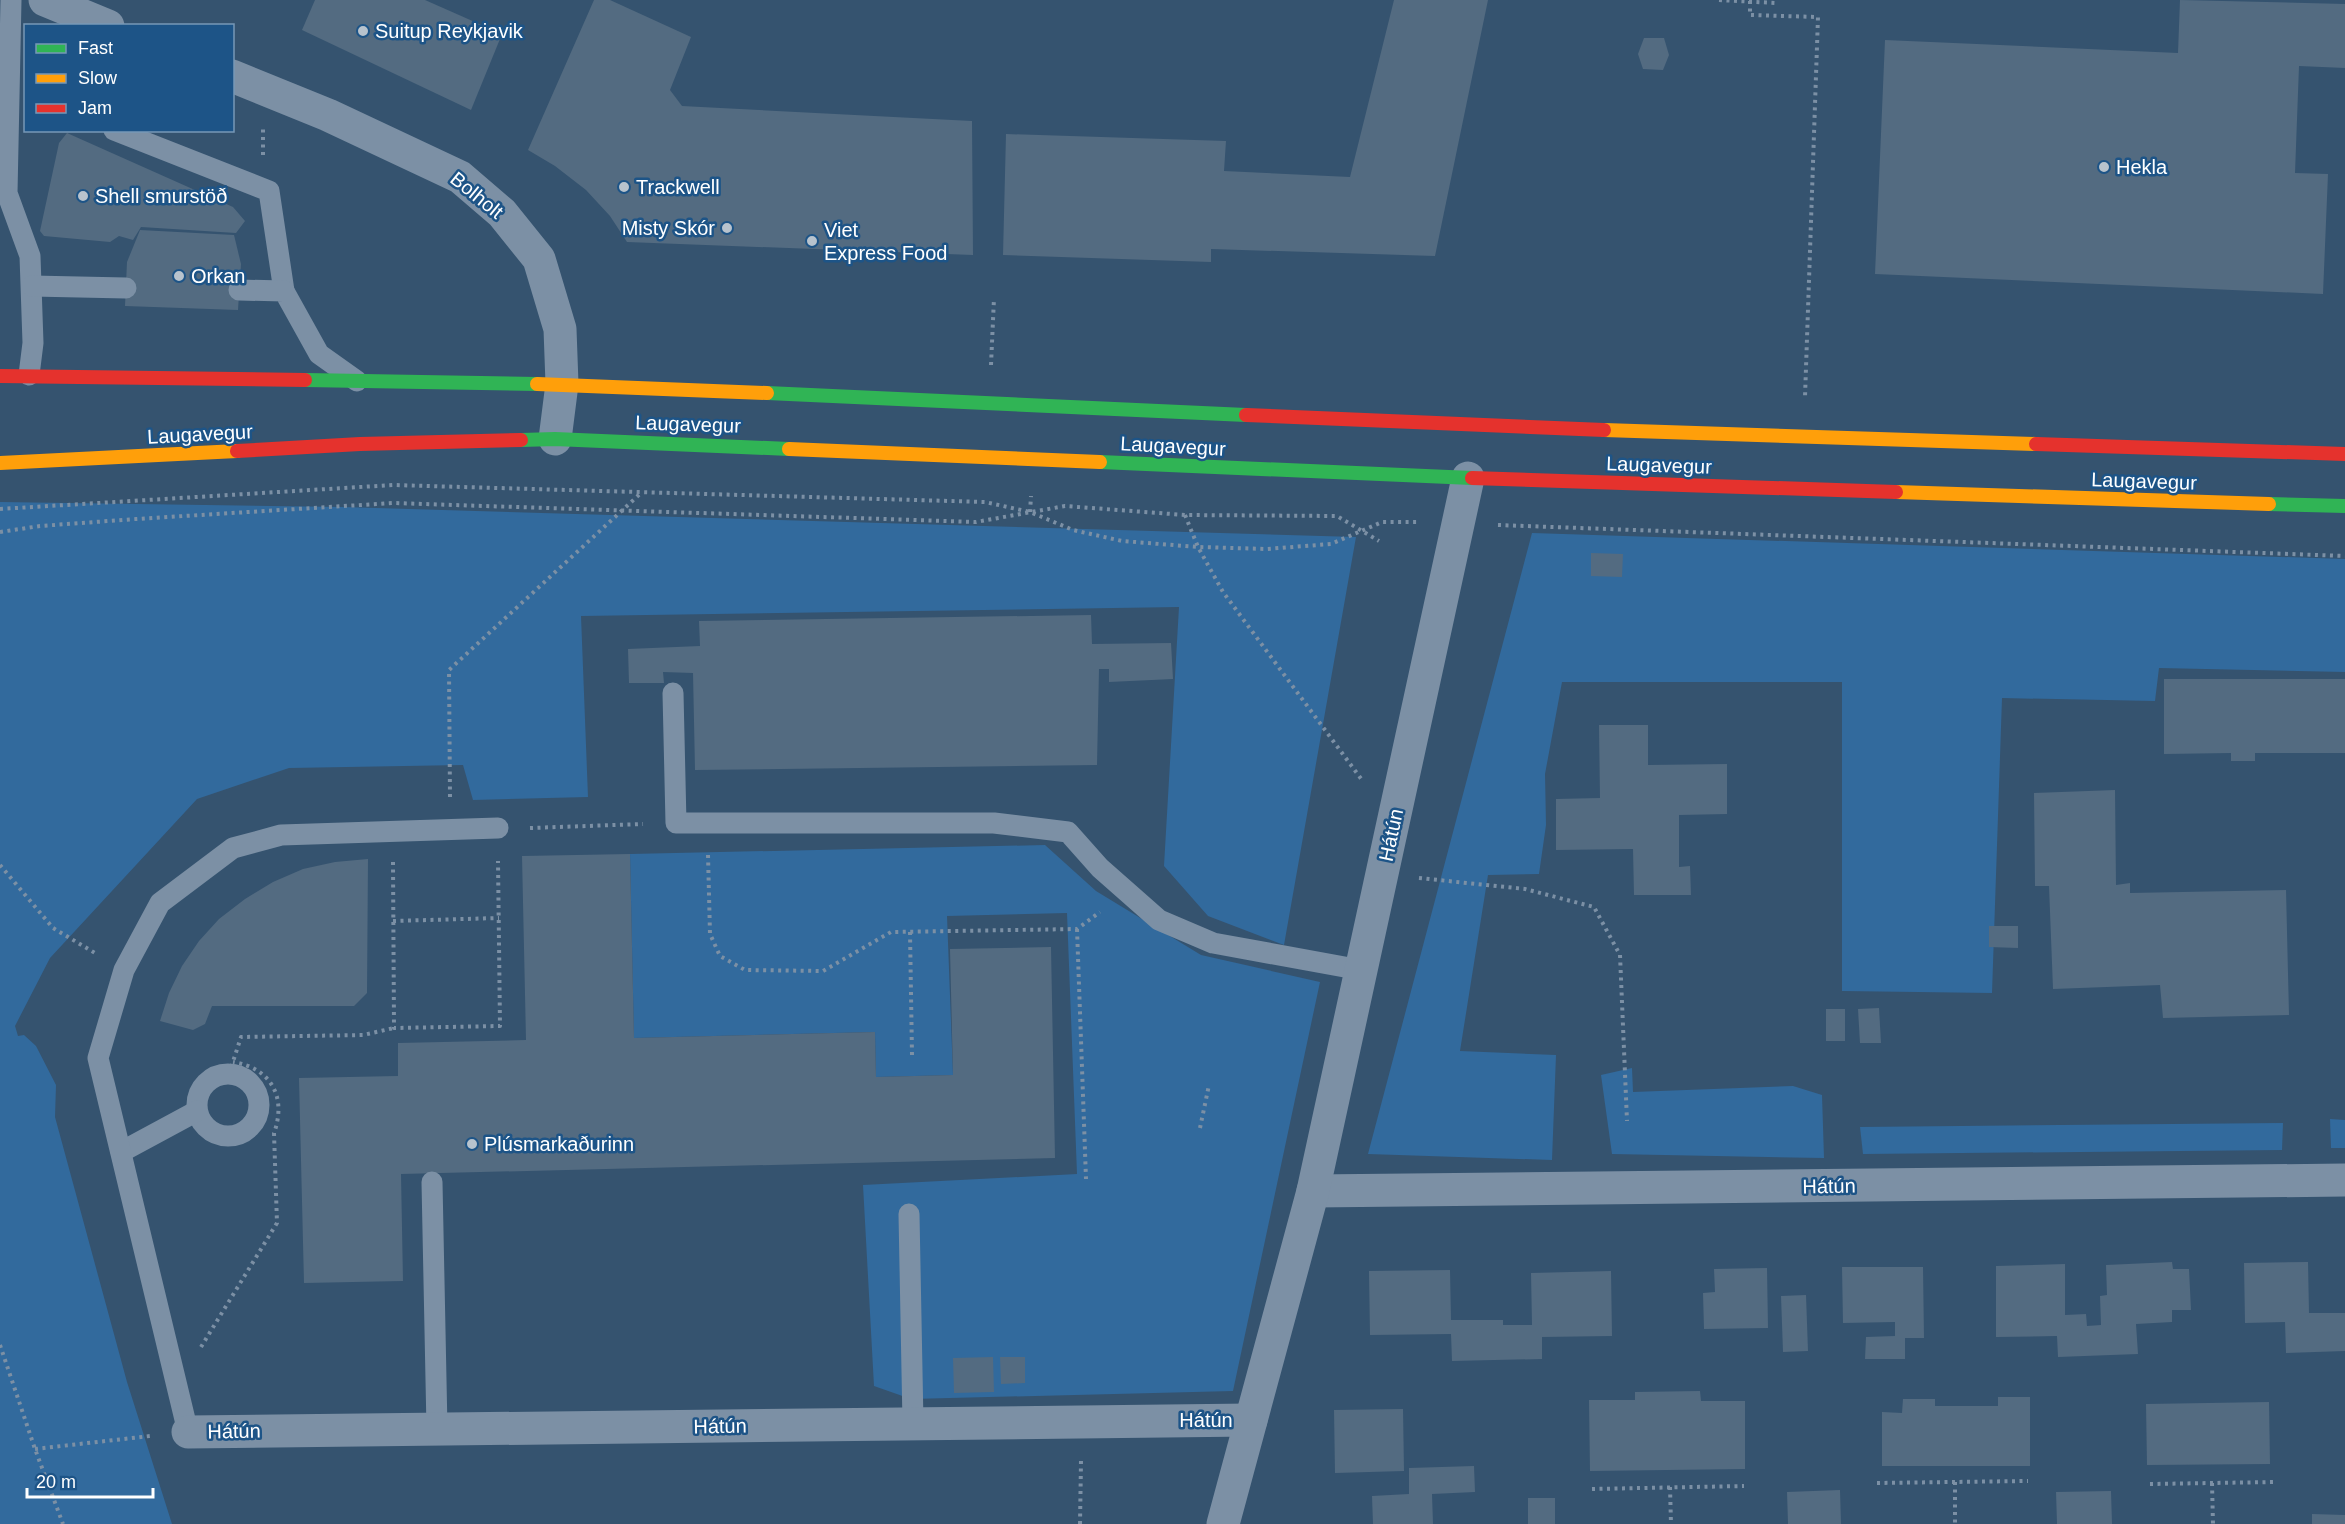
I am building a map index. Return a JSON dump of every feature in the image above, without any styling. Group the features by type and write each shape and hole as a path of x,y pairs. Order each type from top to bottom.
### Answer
{"main road":[{"name":"Laugavegur","path":"0,376 562,384 1437,424 2345,454"},
{"name":"Laugavegur","path":"0,463 360,444 555,439 1468,478 2345,506"}],"street":[{"path":"45,0 103,24"},
{"name":"Bolholt","path":"234,77 328,115 460,177 502,213 539,259 560,329 562,384 555,439"},
{"name":"Hátún","path":"1223,1524 1313,1191 1468,478"},
{"name":"Hátún","path":"1313,1191 2345,1180"},
{"name":"Hátún","path":"188,1432 1251,1420"}],"lane":[{"path":"11,0 17,93 7,193 30,256 33,343 29,375"},
{"path":"119,132 269,191 284,291 319,354 357,381"},
{"path":"32,286 126,288"},
{"path":"239,290 284,291"},
{"path":"673,693 676,823 994,823 1068,832 1100,868 1159,920 1213,943 1361,970"},
{"path":"188,1432 98,1058 124,970 160,903 233,848 281,835 498,828"},
{"path":"231,1068 253,1087 259,1100 258,1113 252,1125 241,1134 227,1136 213,1133 203,1124 197,1111 198,1097 204,1085 231,1068"},
{"path":"121,1152 197,1111"},
{"path":"432,1182 437,1429"},
{"path":"909,1214 913,1423"}],"path":[{"path":"1719,0 1776,3 1776,0"},
{"path":"1750,2 1750,15 1818,17 1805,398"},
{"path":"263,89 263,188"},
{"path":"991,365 994,298"},
{"path":"0,509 393,485 641,493 448,670 451,830"},
{"path":"0,532 40,526 393,503 976,522 1065,506 1185,515 1337,516 1379,541"},
{"path":"1185,515 1198,547 1223,592 1393,822"},
{"path":"177,1386 277,1223 274,1133 279,1120 277,1094 260,1072 247,1065 231,1068 241,1037 363,1035 394,1028 500,1026 498,828 676,823"},
{"path":"707,823 710,934 720,956 745,970 822,971 891,932 1077,929 1127,892"},
{"path":"392,832 394,1028"},
{"path":"0,865 54,928 124,970"},
{"path":"1382,874 1525,889 1594,907 1620,955 1627,1121"},
{"path":"393,921 499,918"},
{"path":"1077,929 1086,1179"},
{"path":"910,932 912,1055"},
{"path":"1200,1128 1209,1085"},
{"path":"0,1345 63,1524"},
{"path":"1080,1524 1081,1421"},
{"path":"35,1449 188,1432"},
{"path":"1876,1484 2028,1481"},
{"path":"1954,1482 1955,1524"},
{"path":"2150,1484 2274,1482"},
{"path":"2212,1483 2213,1524"},
{"path":"1592,1489 1744,1486"},
{"path":"1670,1487 1671,1524"}],"shaded area":[{"path":"0,502 342,507 1356,537 1284,945 1208,916 1164,866 1179,607 581,616 588,797 473,800 463,765 289,768 197,799 50,958 15,1026 18,1036 24,1035 36,1046 56,1085 55,1117 127,1382 172,1524 0,1524"},
{"path":"1532,533 2345,559 2345,672 2159,668 2155,701 2002,698 1992,993 1842,991 1842,682 1562,682 1545,774 1546,825 1539,874 1488,875 1460,1051 1556,1055 1552,1160 1368,1154"},
{"path":"1045,845 1096,891 1201,955 1320,982 1233,1391 911,1399 874,1386 863,1185 1077,1174 1067,913 947,916 953,1075 876,1077 875,1032 634,1038 630,854"},
{"path":"1632,1068 1633,1092 1793,1086 1822,1095 1824,1158 1612,1154 1601,1075"},
{"path":"2330,1119 2345,1120 2345,1148 2331,1148"},
{"path":"2283,1123 2282,1150 1863,1154 1860,1127"}],"building":[{"path":"315,0 425,0 502,34 471,110 302,30"},
{"path":"594,0 610,0 691,37 670,90 682,106 972,121 973,255 627,242 610,216 586,190 555,166 528,150"},
{"path":"1394,0 1488,0 1435,256 1211,249 1211,262 1003,255 1006,134 1226,141 1224,171 1350,177"},
{"path":"2180,0 2345,4 2345,68 2299,66 2295,173 2328,174 2323,294 1875,274 1885,40 2178,53"},
{"path":"1644,38 1664,38 1669,55 1663,70 1643,69 1638,54"},
{"path":"67,133 233,207 245,221 236,233 141,227 133,240 119,236 110,242 44,236 40,231 59,143"},
{"path":"140,230 234,235 241,264 238,310 125,306 127,262"},
{"path":"1591,553 1623,554 1622,577 1591,576"},
{"path":"1091,615 1092,644 1171,643 1173,679 1109,682 1109,669 1099,669 1097,765 695,770 693,673 663,672 664,683 629,683 628,649 700,646 699,621"},
{"path":"2164,679 2345,679 2345,753 2255,753 2255,761 2231,761 2231,753 2164,754"},
{"path":"1599,725 1648,725 1648,765 1727,764 1727,814 1679,815 1679,867 1690,866 1691,895 1634,895 1633,849 1556,850 1556,799 1600,798"},
{"path":"2115,790 2116,885 2130,883 2130,893 2286,890 2289,1015 2163,1018 2160,985 2053,989 2049,886 2035,886 2034,793"},
{"path":"630,854 634,1038 875,1032 876,1077 953,1075 950,949 1051,947 1055,1158 401,1174 403,1281 304,1283 299,1078 398,1076 398,1043 526,1040 522,856"},
{"path":"368,859 367,993 354,1006 212,1006 205,1024 193,1030 160,1021 169,993 182,966 199,941 219,919 245,899 273,882 303,869 335,862"},
{"path":"1989,926 2018,926 2018,948 1989,947"},
{"path":"1879,1008 1881,1043 1860,1043 1858,1009"},
{"path":"1826,1009 1845,1009 1845,1041 1826,1041"},
{"path":"2172,1262 2173,1269 2189,1269 2191,1310 2172,1310 2172,1322 2136,1324 2138,1354 2058,1357 2057,1336 1996,1337 1996,1266 2065,1264 2065,1315 2086,1314 2087,1326 2101,1325 2100,1296 2107,1295 2106,1265"},
{"path":"2308,1262 2309,1313 2345,1313 2345,1351 2286,1353 2285,1322 2245,1323 2244,1263"},
{"path":"1842,1267 1923,1267 1924,1338 1905,1338 1905,1359 1865,1359 1866,1337 1895,1336 1895,1322 1843,1323"},
{"path":"1767,1268 1768,1328 1704,1329 1703,1293 1715,1292 1714,1269"},
{"path":"1450,1270 1451,1320 1503,1320 1503,1325 1532,1325 1531,1273 1611,1271 1612,1336 1542,1337 1542,1359 1452,1361 1451,1334 1370,1335 1369,1271"},
{"path":"1806,1295 1808,1351 1783,1352 1781,1296"},
{"path":"993,1357 994,1392 954,1393 953,1358"},
{"path":"1000,1357 1025,1357 1025,1383 1001,1384"},
{"path":"1700,1391 1701,1401 1745,1401 1745,1469 1590,1471 1589,1400 1635,1400 1635,1392"},
{"path":"1998,1397 2030,1397 2030,1466 1882,1466 1882,1412 1902,1413 1903,1399 1935,1399 1935,1406 1998,1406"},
{"path":"2269,1402 2270,1464 2147,1465 2146,1404"},
{"path":"1403,1409 1404,1471 1335,1473 1334,1410"},
{"path":"1474,1466 1475,1492 1432,1494 1433,1524 1373,1524 1372,1496 1409,1494 1409,1468"},
{"path":"1840,1490 1841,1524 1788,1524 1787,1492"},
{"path":"2111,1491 2112,1524 2057,1524 2056,1492"},
{"path":"1528,1498 1555,1498 1555,1524 1528,1524"},
{"path":"2312,1514 2345,1515 2345,1524 2312,1524"}],"traffic: fast":[{"path":"305,380 537,384"},
{"path":"767,393 1246,415"},
{"path":"521,440 555,439 789,449"},
{"path":"1100,462 1472,478"},
{"path":"2269,504 2345,506"}],"traffic: slow":[{"path":"537,384 767,393"},
{"path":"1604,430 2036,444"},
{"path":"789,449 1100,462"},
{"path":"0,463 237,451"},
{"path":"1896,492 2269,504"}],"traffic: jam":[{"path":"0,376 305,380"},
{"path":"1246,415 1604,430"},
{"path":"237,451 360,444 521,440"},
{"path":"2036,444 2345,454"},
{"path":"1472,478 1896,492"}],"place":[{"name":"Suitup Reykjavik","path":"363,31"},
{"name":"Hekla","path":"2104,167"},
{"name":"Trackwell","path":"624,187"},
{"name":"Shell smurstöð","path":"83,196"},
{"name":"Misty Skór","path":"727,228"},
{"name":"Viet Express Food","path":"812,241"},
{"name":"Orkan","path":"179,276"},
{"name":"Plúsmarkaðurinn","path":"472,1144"}]}
